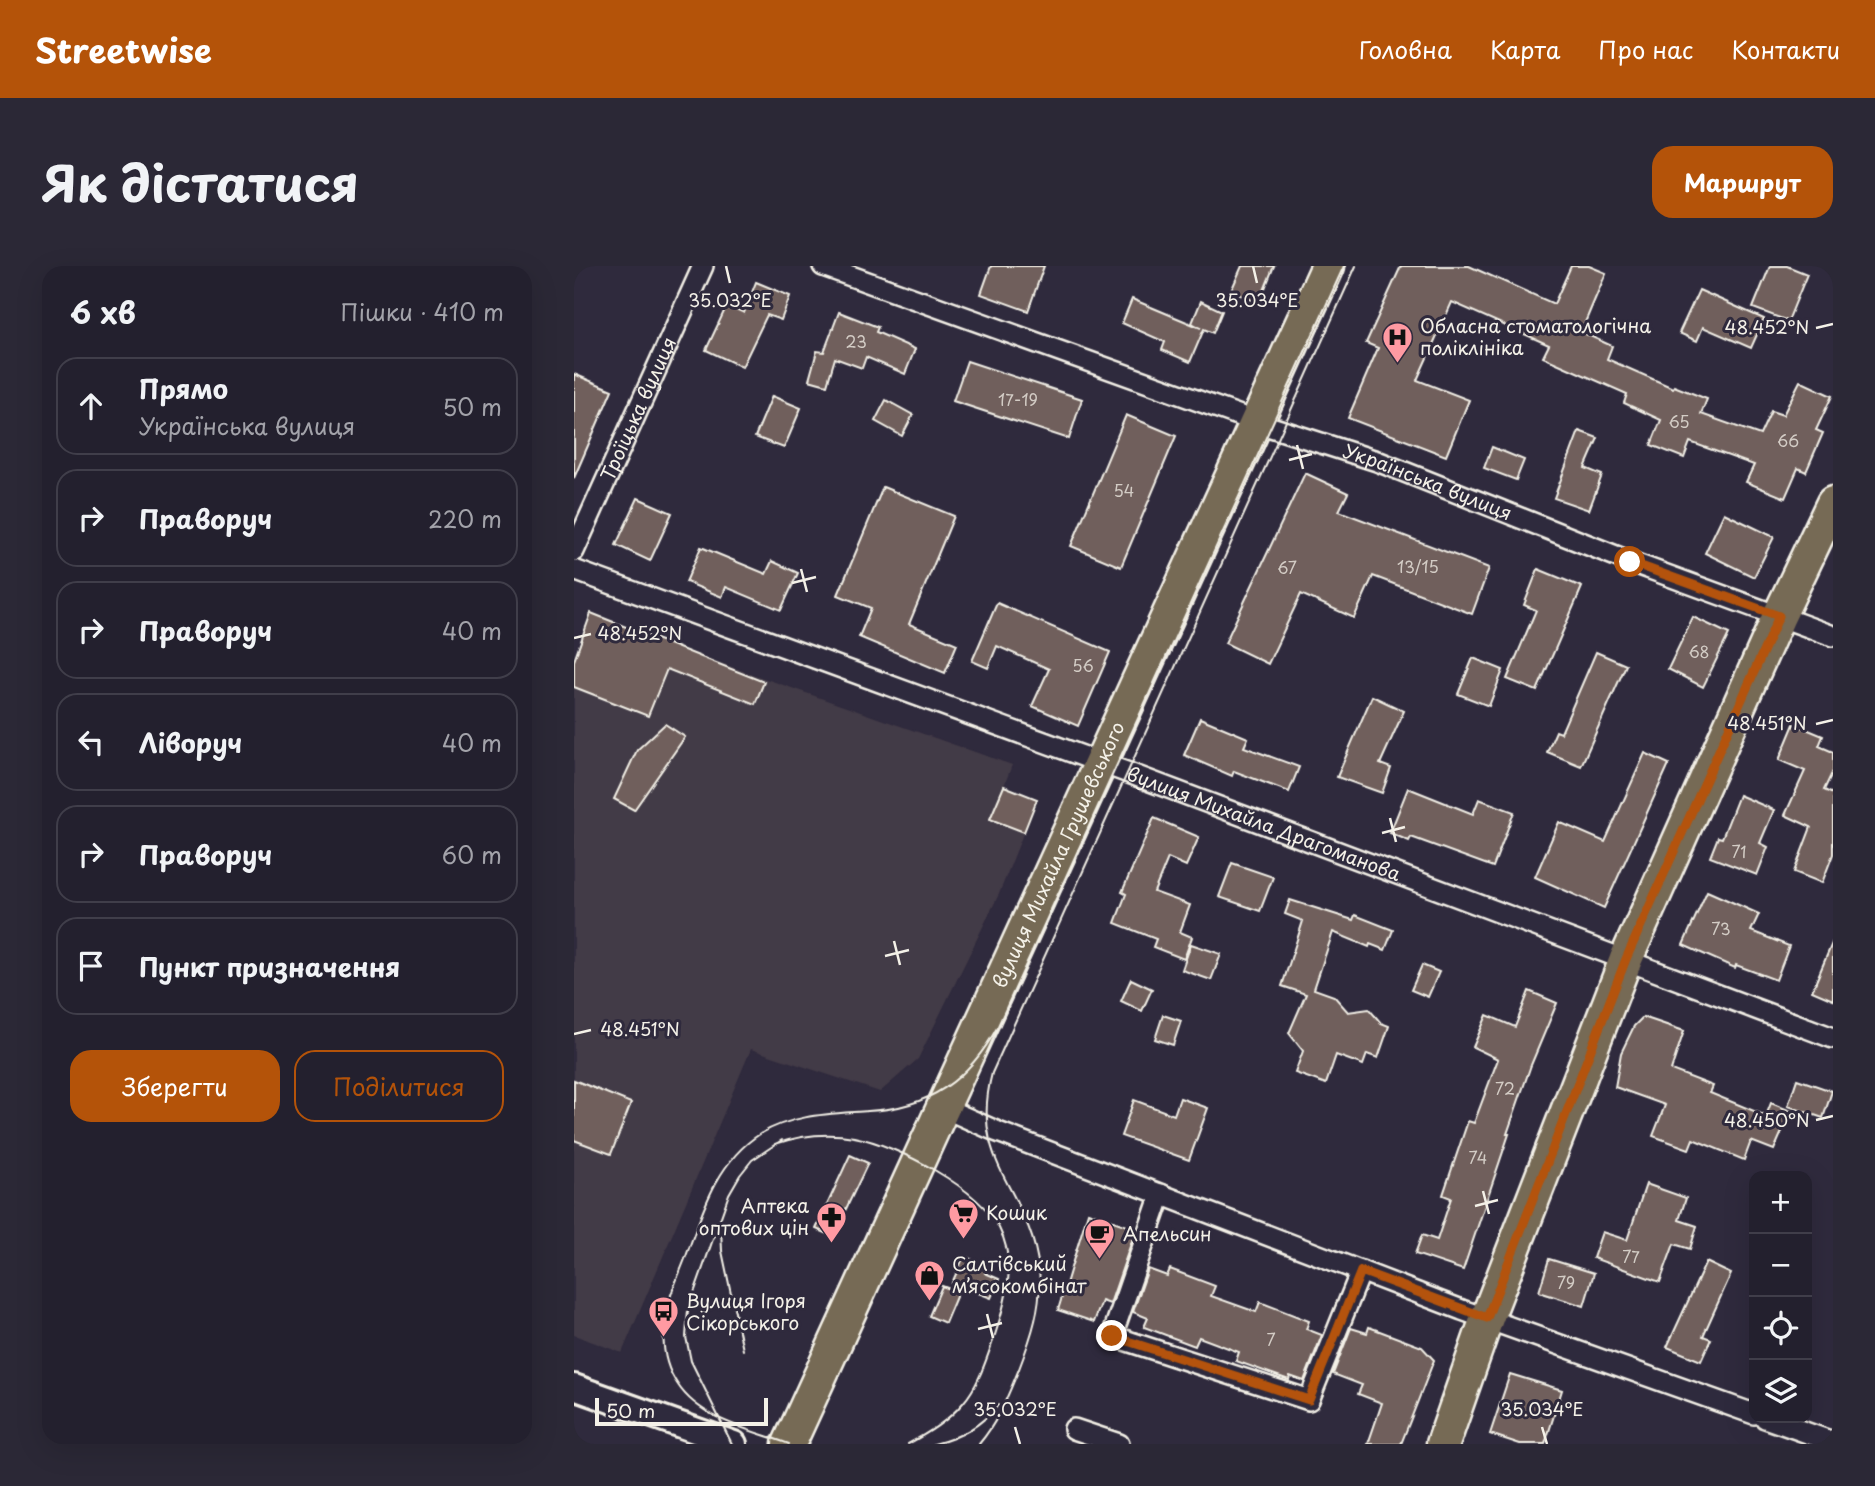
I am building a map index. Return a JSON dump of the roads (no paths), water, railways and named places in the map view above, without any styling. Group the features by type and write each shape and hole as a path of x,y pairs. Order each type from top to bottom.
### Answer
{"main road":[{"name":"вулиця Михайла Грушевського","path":"789,1444 1328,266"},
{"path":"1443,1444 1487,1318 1626,959 1779,616 1833,503"}],"street":[{"name":"Троїцька вулиця","path":"574,551 703,266"},
{"name":"Українська вулиця","path":"823,266 1256,422 1377,461 1630,562 1833,636"},
{"name":"вулиця Михайла Драгоманова","path":"574,570 1101,763 1833,1038"},
{"path":"942,1107 998,1132 1361,1271 1749,1412"},
{"path":"1161,1195 1112,1336 1309,1400 1361,1271"},
{"path":"574,1387 734,1444"},
{"path":"1779,1423 1833,1442"},
{"path":"1074,1429 1119,1444"}],"tram line":[{"path":"789,1444 728,1422 700,1407 678,1385 668,1364 664,1349 667,1308 712,1190 732,1159 760,1134 773,1127 826,1114 890,1109 910,1104 945,1088 974,1062 987,1045 1344,266"},
{"path":"979,1444 992,1427 1011,1389 1032,1333 1040,1283 1034,1243 994,1154 988,1131 987,1104 992,1073 1356,266"},
{"path":"775,1144 795,1138 834,1135 854,1137 892,1149 935,1170 956,1184 989,1213 999,1228 1008,1256 1008,1285 981,1374 968,1396 951,1415 908,1444"},
{"path":"732,1444 691,1361 686,1337 688,1310 729,1194 752,1160 782,1140"},
{"path":"721,1227 722,1251 743,1350"},
{"path":"934,1444 969,1430 998,1405"}],"place":[{"name":"Обласна стоматологічна поліклініка","path":"1397,364"},
{"name":"Кошик","path":"963,1240"},
{"name":"Аптека оптових цін","path":"832,1244"},
{"name":"Апельсин","path":"1100,1261"},
{"name":"Салтівський мʼясокомбінат","path":"929,1302"},
{"name":"Вулиця Ігоря Сікорського","path":"663,1339"}]}
